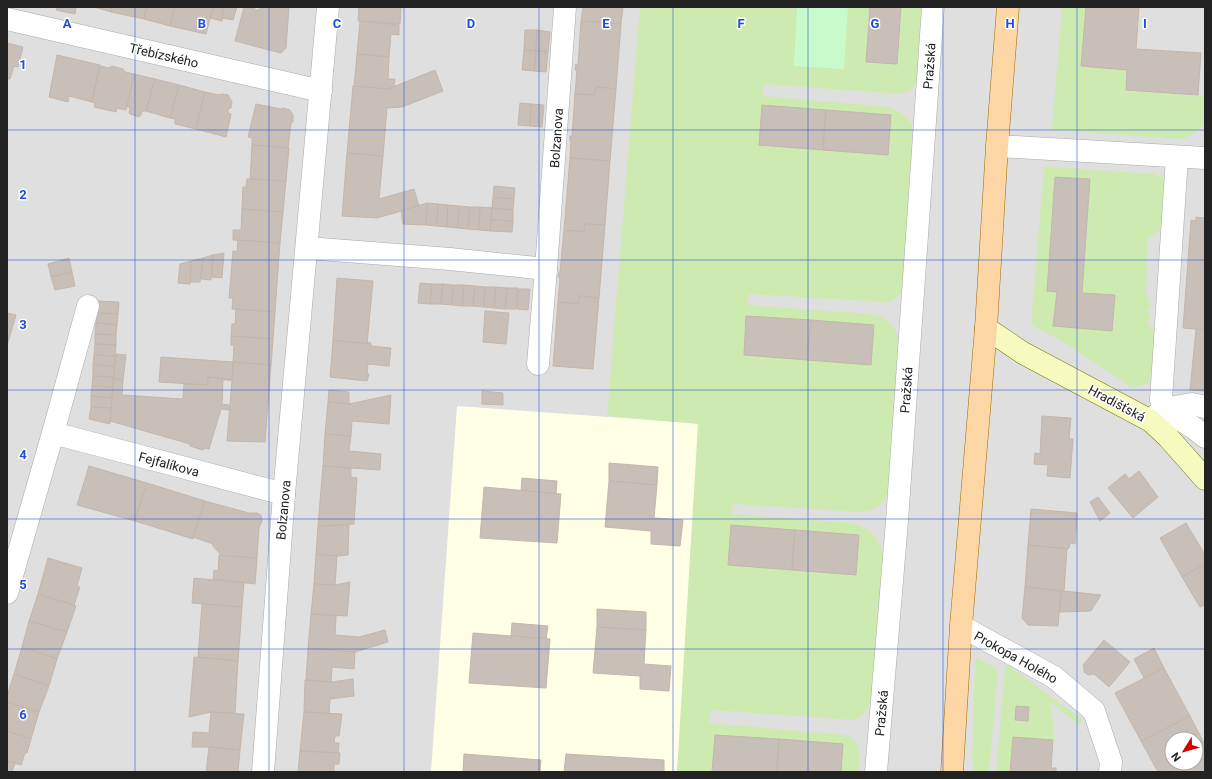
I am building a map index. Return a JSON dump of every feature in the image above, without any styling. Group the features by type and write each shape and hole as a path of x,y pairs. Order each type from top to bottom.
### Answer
{"main road":[{"path":"952,772 960,626 986,328 997,146 1008,7"}],"street":[{"name":"Bolzanova","path":"263,772 284,494 328,7"},
{"name":"Bolzanova","path":"538,364 565,7"},
{"name":"Pražská","path":"876,772 897,521 933,7"},
{"name":"Třebízského","path":"7,19 321,91"},
{"path":"997,146 1205,158"},
{"path":"1177,157 1158,410 1192,404 1205,407"},
{"path":"307,248 450,259 546,269"},
{"path":"7,594 88,306"},
{"name":"Hradišťská","path":"986,328 1013,346 1158,410 1205,437"},
{"name":"Hradišťská","path":"1158,410 1167,436 1205,479"},
{"name":"Fejfalíkova","path":"53,433 284,494"},
{"name":"Prokopa Holého","path":"960,626 1054,677 1094,711 1111,762 1110,772"}],"shaded area":[{"path":"7,7 1205,7 1205,772 7,772"},
{"path":"457,406 720,425 697,772 431,772"}],"green space":[{"path":"640,7 922,7 919,76 913,88 908,91 901,94 764,84 763,96 890,107 905,116 912,124 910,216 904,289 894,300 886,302 749,294 748,305 872,314 890,322 899,340 888,491 884,500 878,507 858,512 733,504 731,514 853,523 870,531 879,543 884,556 870,704 864,714 853,720 711,710 709,723 846,735 855,741 858,746 858,772 677,772 698,424 607,416"},
{"path":"797,7 848,7 844,69 794,66"},
{"path":"1062,7 1086,7 1082,66 1127,70 1126,91 1205,96 1204,124 1195,133 1183,139 1052,130"},
{"path":"1044,166 1149,174 1150,172 1164,178 1161,229 1147,239 1146,293 1151,307 1147,309 1151,318 1147,320 1150,328 1156,328 1150,382 1133,388 1073,348 1031,324","holes":["1055,177 1090,180 1082,293 1115,296 1112,330 1053,326 1057,292 1047,291"]},
{"path":"975,657 998,669 989,772 974,772 972,760"},
{"path":"1009,666 1083,720 1078,724 1050,702 1055,741 1013,737 1010,772 996,772 1005,667"}],"building":[{"path":"57,7 76,7 75,14 56,10"},
{"path":"94,7 112,7 111,12"},
{"path":"112,7 147,7 144,19 111,12"},
{"path":"147,7 175,7 170,26 144,19"},
{"path":"175,7 213,7 206,34 170,26"},
{"path":"213,7 224,7 222,21 210,18"},
{"path":"224,7 237,7 233,20 222,18"},
{"path":"244,7 254,7 255,10 260,10 260,7 289,7 286,48 281,53 235,41"},
{"path":"353,7 401,7 400,24 358,21 359,8"},
{"path":"583,7 623,7 621,24 581,21"},
{"path":"870,7 901,7 897,64 866,62"},
{"path":"1086,7 1139,7 1136,49 1201,53 1198,95 1126,90 1127,70 1081,66"},
{"path":"360,21 399,25 399,35 391,34 389,57 357,54"},
{"path":"581,21 621,24 616,89 596,87 595,95 575,94 577,70 575,70 576,64 578,65"},
{"path":"525,30 537,30 536,51 524,50"},
{"path":"537,30 550,32 548,52 536,51"},
{"path":"7,43 23,47 18,67 14,66 10,79 7,79"},
{"path":"524,50 536,51 534,71 522,70"},
{"path":"536,51 548,52 546,72 534,71"},
{"path":"357,54 389,57 388,79 395,79 394,86 388,89 354,87"},
{"path":"57,55 100,65 92,102 69,96 68,102 49,97"},
{"path":"100,66 109,68 112,66 134,74 126,110 117,108 116,112 94,107 95,103 92,102"},
{"path":"435,70 443,91 402,107 387,108 383,156 347,153 353,86 388,89"},
{"path":"134,74 155,79 146,111 142,111 139,117 130,114 130,107 127,107"},
{"path":"155,79 179,85 170,118 146,111"},
{"path":"179,85 205,92 196,129 175,124 175,119 170,118"},
{"path":"596,87 616,89 610,161 570,158 570,136 572,136 575,94 595,95"},
{"path":"205,92 228,95 232,102 231,108 228,109 228,113 231,114 226,137 196,129"},
{"path":"520,103 531,104 530,126 518,125"},
{"path":"256,104 290,110 293,115 293,122 291,123 288,148 252,145 252,138 248,137"},
{"path":"531,104 544,105 542,127 530,126"},
{"path":"762,105 826,110 823,150 759,145"},
{"path":"826,110 891,115 888,155 823,150"},
{"path":"252,145 289,148 286,181 250,179"},
{"path":"347,153 383,156 379,199 414,189 419,206 377,218 342,216"},
{"path":"570,158 610,161 605,225 585,224 584,232 564,230"},
{"path":"1055,177 1090,179 1082,293 1115,295 1112,331 1053,326 1057,292 1047,291"},
{"path":"247,179 286,181 283,212 242,209 243,187 246,187"},
{"path":"494,186 515,188 514,199 493,197"},
{"path":"493,197 514,199 513,210 492,208"},
{"path":"427,203 438,204 437,226 426,225"},
{"path":"427,203 426,225 403,224 401,211"},
{"path":"438,204 448,205 447,227 437,226"},
{"path":"448,205 459,206 458,228 447,227"},
{"path":"459,206 470,207 468,229 458,228"},
{"path":"470,207 480,207 479,230 468,229"},
{"path":"480,207 492,208 490,231 479,230"},
{"path":"492,208 513,210 513,221 491,220"},
{"path":"242,209 283,212 280,243 233,240 233,230 241,230"},
{"path":"1196,217 1205,218 1205,330 1183,328 1191,220 1196,221"},
{"path":"491,220 513,221 512,232 490,231"},
{"path":"585,224 605,225 599,298 579,296 578,304 558,302 560,278 558,277 560,272 564,230 584,232"},
{"path":"238,240 280,243 275,312 232,309 233,298 229,298 233,251 237,252"},
{"path":"224,253 222,278 212,277 213,255"},
{"path":"213,255 211,280 201,279 203,258"},
{"path":"69,258 72,272 51,277 48,264"},
{"path":"203,258 200,282 190,282 191,261"},
{"path":"191,261 190,284 178,283 180,264"},
{"path":"72,272 75,286 55,290 51,277"},
{"path":"337,278 373,281 367,344 333,340"},
{"path":"420,283 432,284 430,304 418,303"},
{"path":"432,284 443,284 441,304 430,304"},
{"path":"443,284 453,285 452,305 441,304"},
{"path":"453,285 464,285 462,306 452,305"},
{"path":"464,285 475,286 473,306 462,306"},
{"path":"475,286 485,287 484,307 473,306"},
{"path":"485,287 496,287 494,308 484,307"},
{"path":"496,287 507,288 505,309 494,308"},
{"path":"507,288 518,288 516,309 505,309"},
{"path":"519,289 530,289 528,310 517,309"},
{"path":"579,296 599,298 593,369 553,366 558,302 578,304"},
{"path":"98,301 119,302 118,314 97,313"},
{"path":"236,309 275,312 273,339 231,336 232,324 235,324"},
{"path":"485,311 509,313 506,344 483,342"},
{"path":"7,313 16,315 7,346"},
{"path":"97,313 118,314 117,325 96,323"},
{"path":"746,316 811,320 807,360 744,355"},
{"path":"811,320 874,325 871,365 807,360"},
{"path":"96,323 117,325 116,335 95,334"},
{"path":"1196,329 1205,330 1205,391 1190,390"},
{"path":"95,334 116,335 116,345 95,344"},
{"path":"231,336 273,339 271,365 233,362 234,345 231,345"},
{"path":"333,340 367,344 367,342 371,343 371,346 391,348 389,366 368,364 367,374 369,374 367,381 330,377"},
{"path":"95,344 116,345 115,356 94,355"},
{"path":"116,354 126,355 123,380 113,379"},
{"path":"94,355 115,356 114,366 93,365"},
{"path":"161,357 233,362 232,380 208,377 208,385 159,382"},
{"path":"233,362 271,365 265,442 227,441"},
{"path":"93,365 114,366 114,377 93,376"},
{"path":"93,376 114,377 113,387 92,386"},
{"path":"208,377 231,380 223,380 222,404 229,405 229,410 221,409 209,449 204,448 203,450 190,446 190,444 110,421 113,379 123,380 122,395 183,399 184,384 208,385"},
{"path":"92,386 113,387 112,398 91,396"},
{"path":"329,390 349,392 349,404 328,402"},
{"path":"482,391 503,393 503,405 482,404"},
{"path":"391,395 389,424 352,421 351,436 325,434 328,402 349,404"},
{"path":"91,396 112,398 111,408 91,407"},
{"path":"91,407 111,408 110,424 89,419"},
{"path":"1042,416 1071,418 1069,439 1073,439 1070,478 1047,476 1048,465 1034,464 1035,453 1040,454"},
{"path":"325,434 351,436 349,451 381,454 380,470 323,466"},
{"path":"609,463 658,467 657,485 609,481"},
{"path":"89,466 147,483 135,521 77,505"},
{"path":"323,466 351,468 351,477 357,478 354,524 318,526"},
{"path":"1139,471 1158,497 1133,518 1108,488 1125,474 1129,479"},
{"path":"522,478 557,481 556,494 521,491"},
{"path":"609,481 657,485 654,518 683,520 680,546 651,544 651,531 605,527"},
{"path":"147,483 205,501 193,539 135,521"},
{"path":"484,487 561,494 557,543 480,538"},
{"path":"1098,497 1110,513 1100,521 1090,502"},
{"path":"205,501 261,515 262,521 259,528 257,558 222,556 212,545 213,544 193,537"},
{"path":"1031,509 1077,513 1075,544 1070,543 1069,548 1067,549 1028,545"},
{"path":"1186,523 1205,555 1205,564 1182,577 1160,538"},
{"path":"349,525 348,555 337,556 316,554 318,526"},
{"path":"731,525 795,530 792,570 728,565"},
{"path":"795,530 859,535 856,575 792,570"},
{"path":"1028,545 1067,549 1064,591 1025,587"},
{"path":"316,554 337,556 335,585 314,584"},
{"path":"219,555 257,558 255,584 213,579 214,570 218,571"},
{"path":"48,558 82,568 77,586 80,587 74,605 38,594"},
{"path":"1205,564 1205,605 1200,607 1182,577"},
{"path":"194,578 244,583 242,607 192,603"},
{"path":"350,582 347,616 311,614 314,584 335,585"},
{"path":"1025,587 1061,591 1058,626 1028,625 1022,618"},
{"path":"1061,591 1101,595 1091,611 1060,612"},
{"path":"38,594 76,606 67,632 29,621"},
{"path":"202,604 242,607 238,661 198,657"},
{"path":"597,609 646,612 646,630 597,627"},
{"path":"311,614 336,616 335,635 359,637 385,630 388,642 355,652 308,648"},
{"path":"29,621 67,632 57,659 22,647"},
{"path":"512,623 548,626 546,639 511,636"},
{"path":"597,627 646,630 644,664 671,666 669,691 640,689 640,676 593,673"},
{"path":"473,633 550,639 546,688 469,683"},
{"path":"1104,640 1130,662 1109,687 1094,674 1088,675 1084,672 1083,665"},
{"path":"22,647 57,659 49,686 14,674"},
{"path":"308,648 355,652 354,669 332,667 331,682 306,680"},
{"path":"1154,648 1164,668 1144,678 1134,659"},
{"path":"194,657 238,661 235,713 211,712 189,717"},
{"path":"1164,668 1190,716 1141,741 1115,693"},
{"path":"14,674 49,686 39,712 7,702 7,696"},
{"path":"353,679 354,696 330,699 329,715 304,712 305,680 331,682"},
{"path":"7,702 39,712 31,739 7,731"},
{"path":"1016,706 1029,707 1028,721 1015,720"},
{"path":"211,712 244,714 240,750 192,747 193,732 209,733"},
{"path":"304,712 342,714 339,736 335,736 334,743 339,743 338,753 300,751"},
{"path":"1190,716 1198,731 1164,731 1164,771 1201,771 1158,772 1141,741"},
{"path":"7,731 31,739 27,753 25,753 21,765 7,761"},
{"path":"715,735 779,739 777,772 712,772"},
{"path":"1013,737 1053,740 1051,768 1056,768 1056,772 1010,772"},
{"path":"779,739 843,744 841,772 777,772"},
{"path":"1204,743 1205,745 1204,770"},
{"path":"209,747 240,750 238,772 206,772"},
{"path":"300,751 340,753 339,764 334,764 334,772 298,772"},
{"path":"464,754 541,760 540,772 463,772"},
{"path":"566,754 664,760 664,772 564,772"},
{"path":"7,761 15,763 12,772 7,772"}]}
